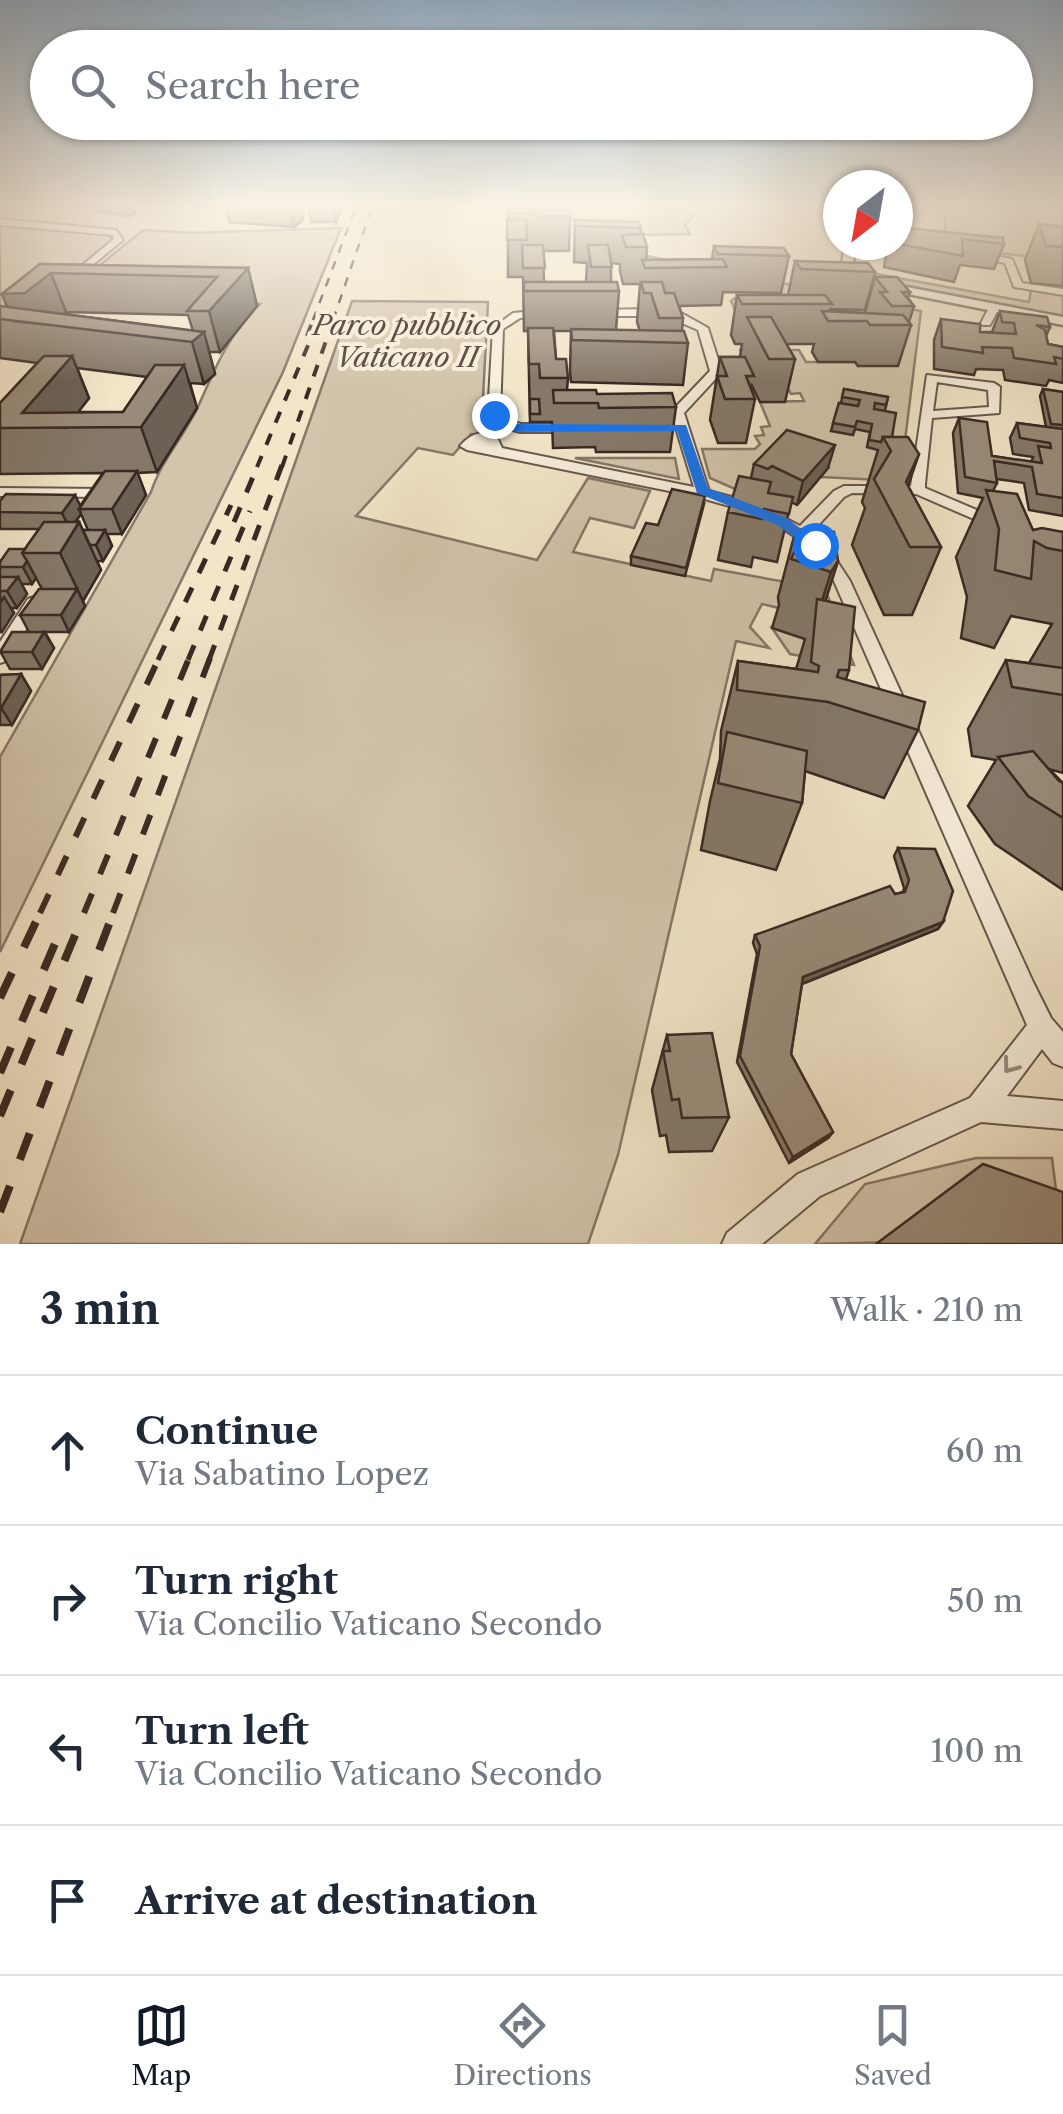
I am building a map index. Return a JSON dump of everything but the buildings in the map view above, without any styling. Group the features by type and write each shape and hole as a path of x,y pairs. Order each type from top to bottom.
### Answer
{"street":[{"path":"69,281 88,265"},
{"path":"847,265 846,270 858,280 1063,322"},
{"path":"1009,265 1015,284 1063,292"},
{"path":"986,324 994,308"},
{"path":"588,313 662,312 686,318 703,328 716,372 677,412 702,490"},
{"path":"555,313 517,314 498,328 494,415 496,421 512,427 591,428"},
{"path":"918,490 931,378 994,387 995,410 927,415"},
{"path":"664,427 682,427"},
{"path":"498,451 702,490 761,512 801,534 826,556 840,576 1042,1026 1063,1054"},
{"path":"801,534 844,491 918,490 1005,526"},
{"path":"0,513 8,492 104,493 93,509"},
{"path":"0,656 42,590"},
{"path":"738,1244 809,1185 980,1108 1042,1026"},
{"path":"980,1108 1063,1115"}],"green space":[{"path":"0,265 81,265 0,331"},
{"path":"100,265 326,265 283,372 0,952 0,757 191,420 223,354 260,304 78,283"},
{"path":"649,265 692,265 921,311 900,481 821,477 744,493 710,478 702,449 755,449 760,444 755,436 764,435 761,427 770,426 760,402 804,401 800,393 791,394 769,353 739,350 799,350 806,362 855,362 858,366 884,314 866,303 736,312 731,301 735,298 782,297 776,285 653,292"},
{"path":"871,273 1029,302 1031,290 1063,293 1063,319 864,277"},
{"name":"Parco pubblico Vaticano II","path":"352,301 488,302 482,417 494,431 489,435 471,434 453,455 418,448 356,516 537,560 588,478 650,491 634,528 590,518 573,552 711,581 714,569 825,589 854,665 790,654 772,628 809,640 779,608 762,604 750,627 769,648 736,641 618,1155 588,1244 20,1244"},
{"path":"575,458 675,458 679,479"},
{"path":"976,1158 1052,1158 1062,1238 815,1244 865,1184"}],"railway":[{"path":"313,320 334,265"},
{"path":"333,320 352,265"},
{"path":"307,336 314,318"},
{"path":"282,467 334,318"},
{"path":"257,467 317,324"},
{"path":"234,522 258,465"},
{"path":"209,660 282,465"},
{"path":"158,660 231,505"},
{"path":"188,660 250,511"},
{"path":"40,913 159,658"},
{"path":"84,913 189,658"},
{"path":"113,913 210,658"},
{"path":"0,998 41,911"},
{"path":"0,1116 85,911"},
{"path":"0,1212 114,911"},
{"path":"0,1073 62,927"}],"route":[{"path":"494,415 503,425 520,428 682,427 702,490 782,522 815,545"}]}
